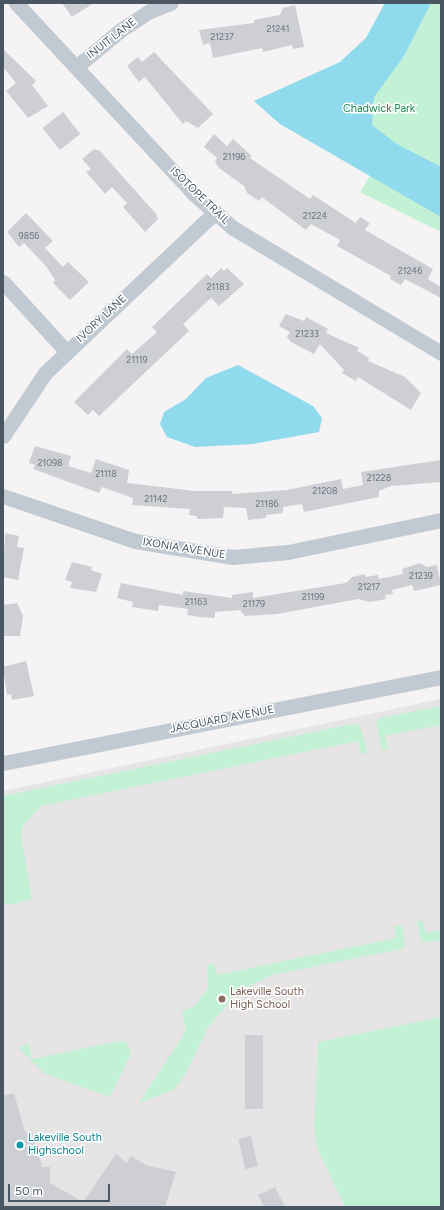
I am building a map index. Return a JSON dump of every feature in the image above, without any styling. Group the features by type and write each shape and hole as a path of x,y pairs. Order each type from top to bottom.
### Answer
{"street":[{"name":"ISOTOPE TRAIL","path":"16,3 215,212 233,228 441,353"},
{"name":"INUIT LANE","path":"76,67 122,29 150,10 171,3"},
{"name":"IVORY LANE","path":"3,436 45,373 215,212"},
{"path":"3,282 67,352"},
{"name":"IXONIA AVENUE","path":"3,496 135,541 233,557 288,552 441,520"},
{"name":"JACQUARD AVENUE","path":"3,763 441,677"}],"shaded area":[{"name":"Lakeville South High School","path":"441,699 441,1207 3,1207 3,791"}],"green space":[{"name":"Chadwick Park","path":"385,3 441,3 441,232 360,192 370,176 280,124 254,101 340,62 366,38"},
{"path":"441,706 441,725 385,736 388,749 382,750 376,722 380,718"},
{"path":"353,724 360,725 367,753 361,754 358,741 41,806 23,826 21,835 32,899 10,905 3,902 3,796"},
{"path":"423,921 426,933 441,930 441,941 421,942 417,922"},
{"path":"402,925 405,944 401,949 272,975 236,993 208,1028 185,1075 173,1090 139,1103 186,1031 182,1011 195,1006 208,988 207,965 214,963 217,975 396,938 394,926"},
{"path":"441,1017 441,1207 345,1207 317,1148 314,1130 318,1042"},
{"path":"120,1041 127,1042 131,1054 110,1097 45,1074 19,1048 28,1043 32,1059"}],"water":[{"name":"Chadwick Park","path":"385,3 431,3 404,56 374,97 372,125 397,144 441,167 441,217 280,124 254,101 340,62 366,38"},
{"path":"238,365 313,406 322,418 319,432 253,444 195,447 167,437 160,424 164,412 186,399 206,378"}],"building":[{"path":"62,3 94,3 72,17"},
{"path":"295,5 304,47 293,49 292,45 263,52 262,48 213,58 210,43 203,45 199,30 254,23 254,20 280,15 283,8"},
{"path":"3,49 36,81 32,85 48,106 28,118 6,91 16,83 3,67"},
{"path":"154,52 213,114 198,128 186,121 183,124 145,77 139,82 127,66 138,57 142,62"},
{"path":"63,112 80,134 60,150 43,128"},
{"path":"214,134 227,146 233,139 252,156 250,158 310,199 313,195 356,223 360,217 370,223 365,230 433,269 428,279 441,287 441,298 405,279 401,285 390,279 391,276 337,246 340,240 311,224 306,230 262,197 259,201 247,193 244,186 219,168 215,161 217,158 204,147"},
{"path":"94,149 100,151 156,214 158,219 145,232 123,207 127,203 112,187 105,194 86,172 91,169 82,159"},
{"path":"26,213 53,241 45,248 63,267 68,262 89,282 70,300 53,283 55,280 46,266 24,243 19,247 7,232"},
{"path":"221,268 224,271 227,268 244,284 219,306 211,298 183,324 189,331 99,416 93,410 88,415 74,402 127,349 132,354 157,332 152,327 207,274 211,278"},
{"path":"286,314 304,321 306,317 328,329 326,333 359,348 357,351 369,358 368,361 405,377 421,393 411,410 358,377 356,381 342,373 344,370 320,344 314,354 291,342 287,337 290,332 279,326"},
{"path":"35,446 71,456 68,466 91,473 96,459 129,470 127,483 195,491 232,491 232,494 287,490 341,479 343,489 363,485 361,472 441,460 441,482 391,486 379,491 379,497 304,512 302,504 283,507 283,513 266,515 266,518 248,520 246,508 224,507 223,518 197,519 197,516 189,515 190,509 132,505 133,498 102,487 99,493 33,469 35,465 29,463"},
{"path":"5,533 19,536 17,547 24,548 18,580 3,577"},
{"path":"72,562 92,567 91,570 102,574 96,592 70,588 72,582 65,580"},
{"path":"420,563 427,567 437,565 441,585 414,591 412,585 392,590 393,594 385,595 386,599 370,602 358,599 277,614 245,616 240,610 215,612 215,618 199,617 187,615 188,609 159,605 158,611 132,607 133,602 117,598 121,583 183,595 183,591 232,598 232,595 253,592 253,598 346,583 352,577 365,574 365,577 378,575 379,579 403,574 402,569"},
{"path":"17,603 23,616 20,636 3,636 3,605"},
{"path":"26,661 34,696 12,700 11,694 7,695 3,667"},
{"path":"245,1035 263,1035 263,1109 245,1109"},
{"path":"14,1093 25,1132 32,1131 42,1167 50,1167 50,1183 83,1202 116,1154 127,1163 131,1156 146,1165 176,1172 165,1207 3,1207 3,1096"},
{"path":"251,1136 258,1166 245,1169 238,1139"},
{"path":"275,1187 285,1207 264,1207 258,1195"}],"place":[{"name":"Lakeville South High School","path":"222,999"},
{"name":"Lakeville South Highschool","path":"20,1145"}]}
